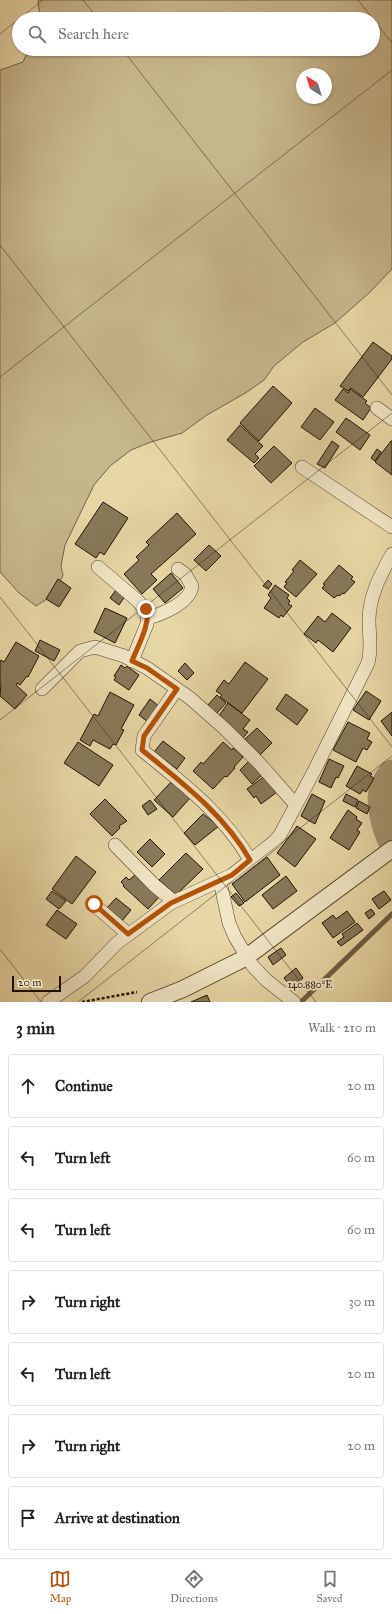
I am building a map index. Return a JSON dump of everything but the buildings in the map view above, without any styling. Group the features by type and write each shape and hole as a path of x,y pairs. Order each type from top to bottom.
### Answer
{"street":[{"path":"377,408 392,419"},
{"path":"302,468 392,527"},
{"path":"48,1002 85,976 117,943 173,901 220,882 232,875 280,835 368,663 371,652 369,619 372,598 381,574 392,554"},
{"path":"98,566 146,609 148,613 148,618 132,661"},
{"path":"148,618 164,613 189,596 192,586 184,574 178,569"},
{"path":"42,689 80,651 88,648 95,648 124,656 147,668 190,698 225,729 272,777 296,805"},
{"path":"177,689 144,736 142,750 190,789 214,813 229,830 250,860"},
{"path":"115,845 154,885 173,901"},
{"path":"150,1002 183,989 248,956 388,852"},
{"path":"220,882 229,923 235,937 257,972 294,1002"},
{"path":"94,904 128,934"}],"shaded area":[{"path":"38,0 392,0 392,269 369,293 335,323 303,342 274,366 264,380 247,392 207,415 182,433 151,442 131,450 110,466 94,485 65,545 61,566 63,575 55,594 36,606 19,593 0,572 0,70 23,62 26,56 380,56 380,12 39,12"}],"waterway":[{"path":"392,774 384,787 382,797 384,816 392,840"},
{"path":"301,1002 392,914"}],"route":[{"path":"94,904 128,934 171,903 220,882 232,875 250,860 244,848 219,818 190,789 142,750 144,736 177,689 147,668 132,661 148,618 146,609"}]}
